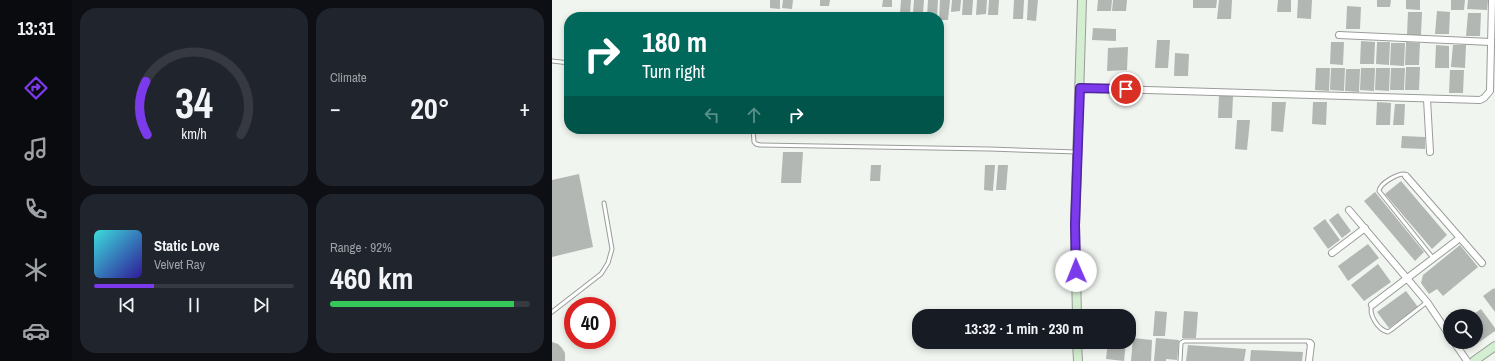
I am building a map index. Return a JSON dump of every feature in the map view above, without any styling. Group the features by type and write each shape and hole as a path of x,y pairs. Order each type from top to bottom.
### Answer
{"street":[{"path":"1077,309 1075,225 1082,0"},
{"path":"1080,88 1427,99 1474,100 1484,98 1490,92 1492,0"},
{"path":"1339,35 1491,42"},
{"path":"1427,99 1430,152"},
{"path":"1406,176 1482,263"},
{"path":"1349,210 1427,302 1443,326"},
{"path":"1332,253 1364,228"},
{"path":"1372,305 1460,238"},
{"path":"1310,342 1310,361"},
{"path":"1474,361 1495,346"},
{"path":"1077,349 1078,361"},
{"path":"1459,349 1467,361"}],"lane":[{"path":"552,61 564,62"},
{"path":"753,134 754,142 760,145 1077,152"},
{"path":"1406,176 1404,174 1399,175 1380,186 1378,191 1433,258"},
{"path":"552,312 601,274 608,263 612,249 604,202"},
{"path":"1372,305 1371,314 1381,329 1388,332 1427,302"},
{"path":"1180,361 1181,343 1184,341 1310,342"}],"building":[{"path":"770,0 780,0 780,9 770,8"},
{"path":"783,0 793,0 792,9 782,8"},
{"path":"820,0 830,0 829,6 820,6"},
{"path":"883,0 892,0 892,7 882,7"},
{"path":"901,0 911,0 910,12 900,12"},
{"path":"914,0 924,0 923,12 913,12"},
{"path":"928,0 938,0 937,12 927,12"},
{"path":"940,0 950,0 948,20 944,20 944,12 939,12"},
{"path":"952,0 961,0 960,11 951,12"},
{"path":"963,0 973,0 972,15 962,15"},
{"path":"977,0 987,0 986,14 976,15"},
{"path":"989,0 999,0 998,15 988,15"},
{"path":"1014,0 1024,0 1023,19 1013,19"},
{"path":"1028,0 1038,0 1036,21 1027,20"},
{"path":"1098,0 1112,0 1111,11 1097,11"},
{"path":"1113,0 1127,0 1126,11 1112,11"},
{"path":"1193,0 1217,0 1216,8 1193,8"},
{"path":"1219,0 1232,0 1231,19 1217,19"},
{"path":"1278,0 1291,0 1291,12 1277,12"},
{"path":"1298,0 1312,0 1311,19 1297,18"},
{"path":"1377,0 1391,0 1390,7 1377,7"},
{"path":"1406,0 1420,0 1420,10 1406,9"},
{"path":"1451,0 1465,0 1464,10 1451,10"},
{"path":"1468,0 1488,0 1487,10 1467,9"},
{"path":"1347,6 1361,7 1360,29 1346,29"},
{"path":"1437,11 1450,12 1449,34 1435,34"},
{"path":"1408,12 1422,12 1421,35 1407,35"},
{"path":"1468,13 1481,13 1480,36 1466,36"},
{"path":"1093,28 1116,29 1116,41 1092,40"},
{"path":"1157,40 1170,40 1168,68 1155,68"},
{"path":"1361,41 1375,42 1374,64 1360,64"},
{"path":"1331,42 1344,42 1343,65 1330,64"},
{"path":"1377,42 1390,42 1389,65 1376,64"},
{"path":"1406,42 1420,43 1419,65 1405,65"},
{"path":"1391,43 1405,43 1404,66 1390,65"},
{"path":"1436,45 1449,46 1449,68 1435,68"},
{"path":"1453,45 1466,45 1465,68 1451,67"},
{"path":"1128,47 1127,70 1107,71 1108,48"},
{"path":"1175,53 1189,54 1188,76 1174,76"},
{"path":"1406,67 1420,67 1419,90 1405,90"},
{"path":"1316,68 1330,68 1329,91 1315,90"},
{"path":"1331,68 1345,68 1344,91 1330,90"},
{"path":"1361,68 1375,68 1374,91 1360,90"},
{"path":"1376,68 1390,68 1389,91 1375,90"},
{"path":"1391,68 1405,68 1404,90 1390,90"},
{"path":"1346,69 1360,69 1359,92 1345,91"},
{"path":"1450,70 1464,70 1463,93 1449,93"},
{"path":"1219,95 1233,96 1232,118 1218,118"},
{"path":"1272,102 1286,102 1283,132 1271,131"},
{"path":"1313,102 1327,102 1326,125 1312,124"},
{"path":"1377,102 1391,103 1390,125 1376,125"},
{"path":"1395,104 1405,104 1404,125 1393,125"},
{"path":"1237,120 1250,120 1247,150 1235,149"},
{"path":"1402,136 1425,137 1425,149 1401,148"},
{"path":"783,152 803,152 801,183 781,183"},
{"path":"871,165 881,165 880,181 870,181"},
{"path":"985,165 995,165 993,191 984,190"},
{"path":"998,165 1008,165 1006,190 996,190"},
{"path":"579,174 593,247 552,257 552,180"},
{"path":"1401,181 1447,235 1432,249 1385,194"},
{"path":"1375,192 1424,252 1415,261 1364,201"},
{"path":"1338,213 1351,231 1342,238 1329,220"},
{"path":"1325,219 1340,240 1328,249 1313,228"},
{"path":"1368,244 1379,258 1348,281 1338,266"},
{"path":"1460,245 1478,267 1443,296 1437,289 1429,294 1421,283 1423,275"},
{"path":"1378,264 1391,282 1364,301 1351,285"},
{"path":"1494,288 1495,290 1495,312 1483,296"},
{"path":"1406,291 1418,307 1389,328 1377,312"},
{"path":"1155,311 1167,312 1165,336 1153,336"},
{"path":"1184,311 1198,312 1196,338 1182,338"},
{"path":"1483,312 1495,328 1495,331 1483,340"},
{"path":"1136,338 1152,340 1151,361 1131,361 1132,349 1136,349"},
{"path":"1156,338 1179,340 1177,360 1166,359 1166,361 1154,361"},
{"path":"552,342 558,344 562,348 565,353 565,361 552,361"},
{"path":"1188,345 1246,349 1244,361 1186,361"},
{"path":"1107,349 1125,349 1124,361 1106,359"},
{"path":"1251,350 1303,352 1302,361 1250,361"}],"route":[{"path":"1076,271 1075,225 1080,88 1126,89"}]}
